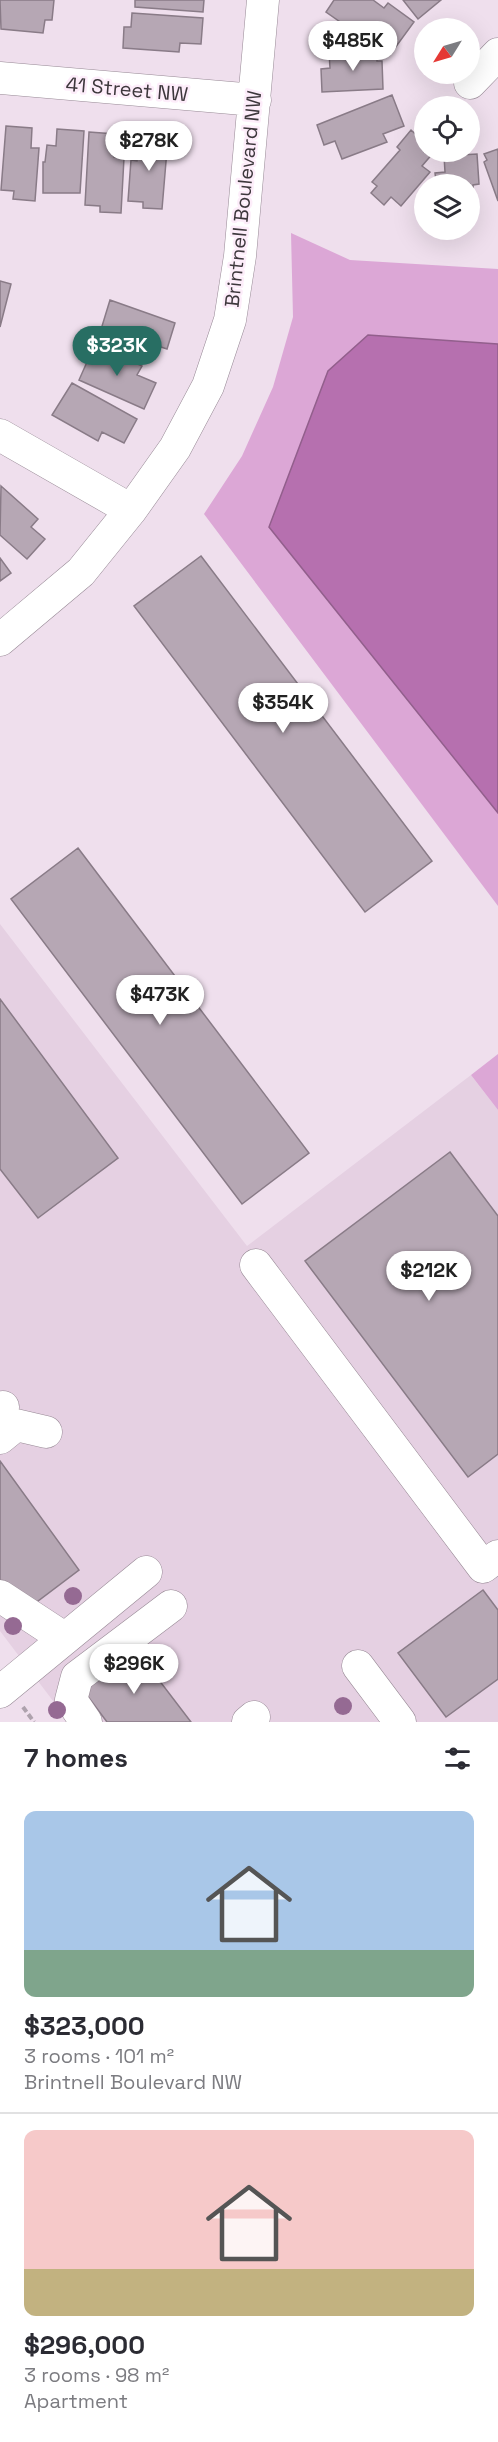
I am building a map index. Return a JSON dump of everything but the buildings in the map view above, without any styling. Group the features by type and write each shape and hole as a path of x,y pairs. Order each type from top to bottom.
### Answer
{"street":[{"name":"Brintnell Boulevard NW","path":"0,640 81,572 131,510 175,448 208,386 230,320 240,256 263,0"},
{"path":"480,73 498,54"},
{"name":"41 Street NW","path":"0,78 255,100"},
{"path":"0,435 131,510"},
{"path":"255,1265 483,1568 498,1556"},
{"path":"0,1438 16,1425 46,1432"},
{"path":"0,1692 146,1572"},
{"path":"0,1596 64,1638"},
{"path":"86,1722 71,1701 77,1677 171,1606"},
{"path":"358,1666 400,1722"}],"shaded area":[{"path":"291,233 350,260 498,269 498,906 204,514 242,456 273,387 293,317"},
{"path":"368,335 498,344 498,813 269,527 328,371"},
{"path":"0,924 247,1246 471,1075 498,1110 498,1722 69,1722 0,1631"},
{"path":"498,1054 498,1110 471,1075"}]}
